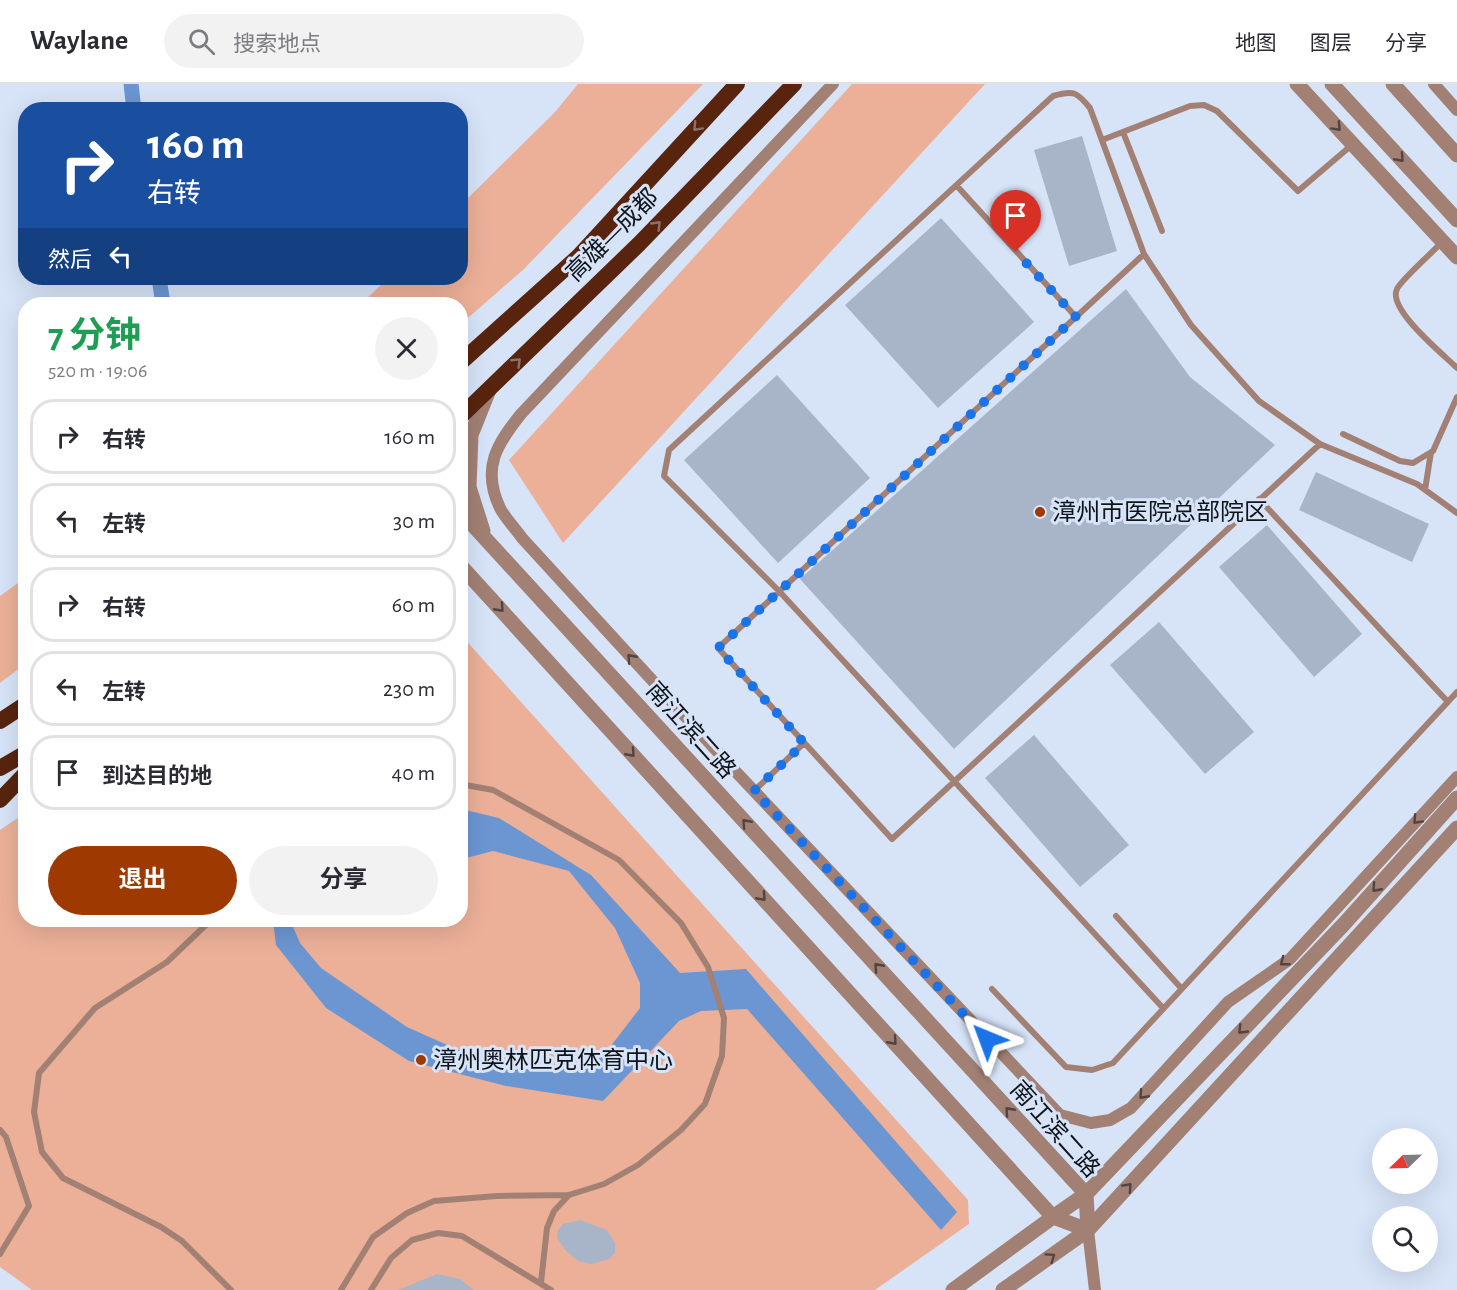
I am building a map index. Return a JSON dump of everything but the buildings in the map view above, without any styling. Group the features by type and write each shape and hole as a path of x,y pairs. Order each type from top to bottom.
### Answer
{"highway":[{"name":"高雄—成都","path":"468,356 579,256 737,84"},
{"name":"高雄—成都","path":"468,409 639,244 794,84"},
{"path":"0,721 18,709"},
{"path":"0,768 18,758"},
{"path":"0,800 18,781"}],"street":[{"path":"833,84 521,414 501,439 490,470 500,507 522,538 754,791 1060,1115 1091,1124 1110,1120 1131,1108 1228,1002 1290,959 1457,777"},
{"path":"1297,84 1457,257"},
{"path":"1332,84 1457,220"},
{"path":"1393,84 1457,155"},
{"path":"1434,84 1457,110"},
{"path":"1443,241 1457,250"},
{"path":"1443,241 1457,267"},
{"name":"南江滨二路","path":"484,537 470,487 471,435 490,388"},
{"name":"南江滨二路","path":"468,519 1086,1194 1088,1230"},
{"path":"468,574 1053,1217 1088,1230"},
{"path":"953,1290 1086,1194 1344,924 1457,798"},
{"path":"1003,1290 1088,1230 1457,828"},
{"path":"1088,1230 1095,1290"}],"lane":[{"path":"1163,1008 779,591 664,476 669,450 1053,96 1069,92 1080,96 1090,108 1144,254 1191,325 1259,401 1320,444 1417,484 1457,513"},
{"path":"1102,140 1190,106 1204,105 1217,111 1298,191 1353,144"},
{"path":"1123,132 1162,231"},
{"path":"957,186 1076,317"},
{"path":"1443,241 1396,288 1395,302 1406,318 1457,368"},
{"path":"1144,254 718,648 804,743 892,838 1320,444"},
{"path":"1425,490 1431,452 1457,397"},
{"path":"1343,434 1400,461 1413,464 1431,452"},
{"path":"1260,499 1448,702"},
{"path":"992,989 1066,1067 1092,1070 1113,1063 1457,692"},
{"path":"754,791 804,743"},
{"path":"341,1290 373,1237 407,1213 434,1201 496,1196 569,1195 604,1184 638,1165 681,1130 705,1104 722,1056 724,1018 708,967 681,923 619,860 493,790 468,785"},
{"path":"1116,916 1181,988"},
{"path":"203,927 167,962 95,1008 39,1073 34,1112 42,1152 63,1178 161,1227 182,1241 231,1290"},
{"path":"0,1130 6,1137 28,1206 0,1254"},
{"path":"541,1282 547,1228 554,1211 569,1195"},
{"path":"371,1290 391,1258 412,1240 438,1233 462,1236 551,1290"}],"shaded area":[{"path":"578,84 703,84 523,270 468,318 468,297 368,297 381,285 468,285 468,198 555,112"},
{"path":"852,84 985,84 563,543 509,460"},
{"path":"18,583 18,669 0,683 0,596"},
{"name":"漳州奥林匹克体育中心","path":"468,643 968,1200 969,1224 875,1290 32,1290 0,1267 0,830 18,818 18,927 468,927"}],"water":[{"path":"468,811 499,818 591,875 680,973 746,969 957,1212 941,1230 747,1009 701,1011 679,1021 603,1101 506,1086 409,1061 326,1008 276,945 274,927 293,927 300,943 321,968 407,1027 501,1069 582,1069 610,1047 640,1008 640,983 615,928 569,871 493,851 468,857"}],"waterway":[{"path":"131,84 133,102"},
{"path":"160,285 162,297"}],"place":[{"name":"漳州市医院总部院区","path":"1040,512"},
{"name":"漳州奥林匹克体育中心","path":"421,1060"}],"route":[{"path":"987,1039 754,791 804,743 718,648 1076,317 1016,252"}]}
